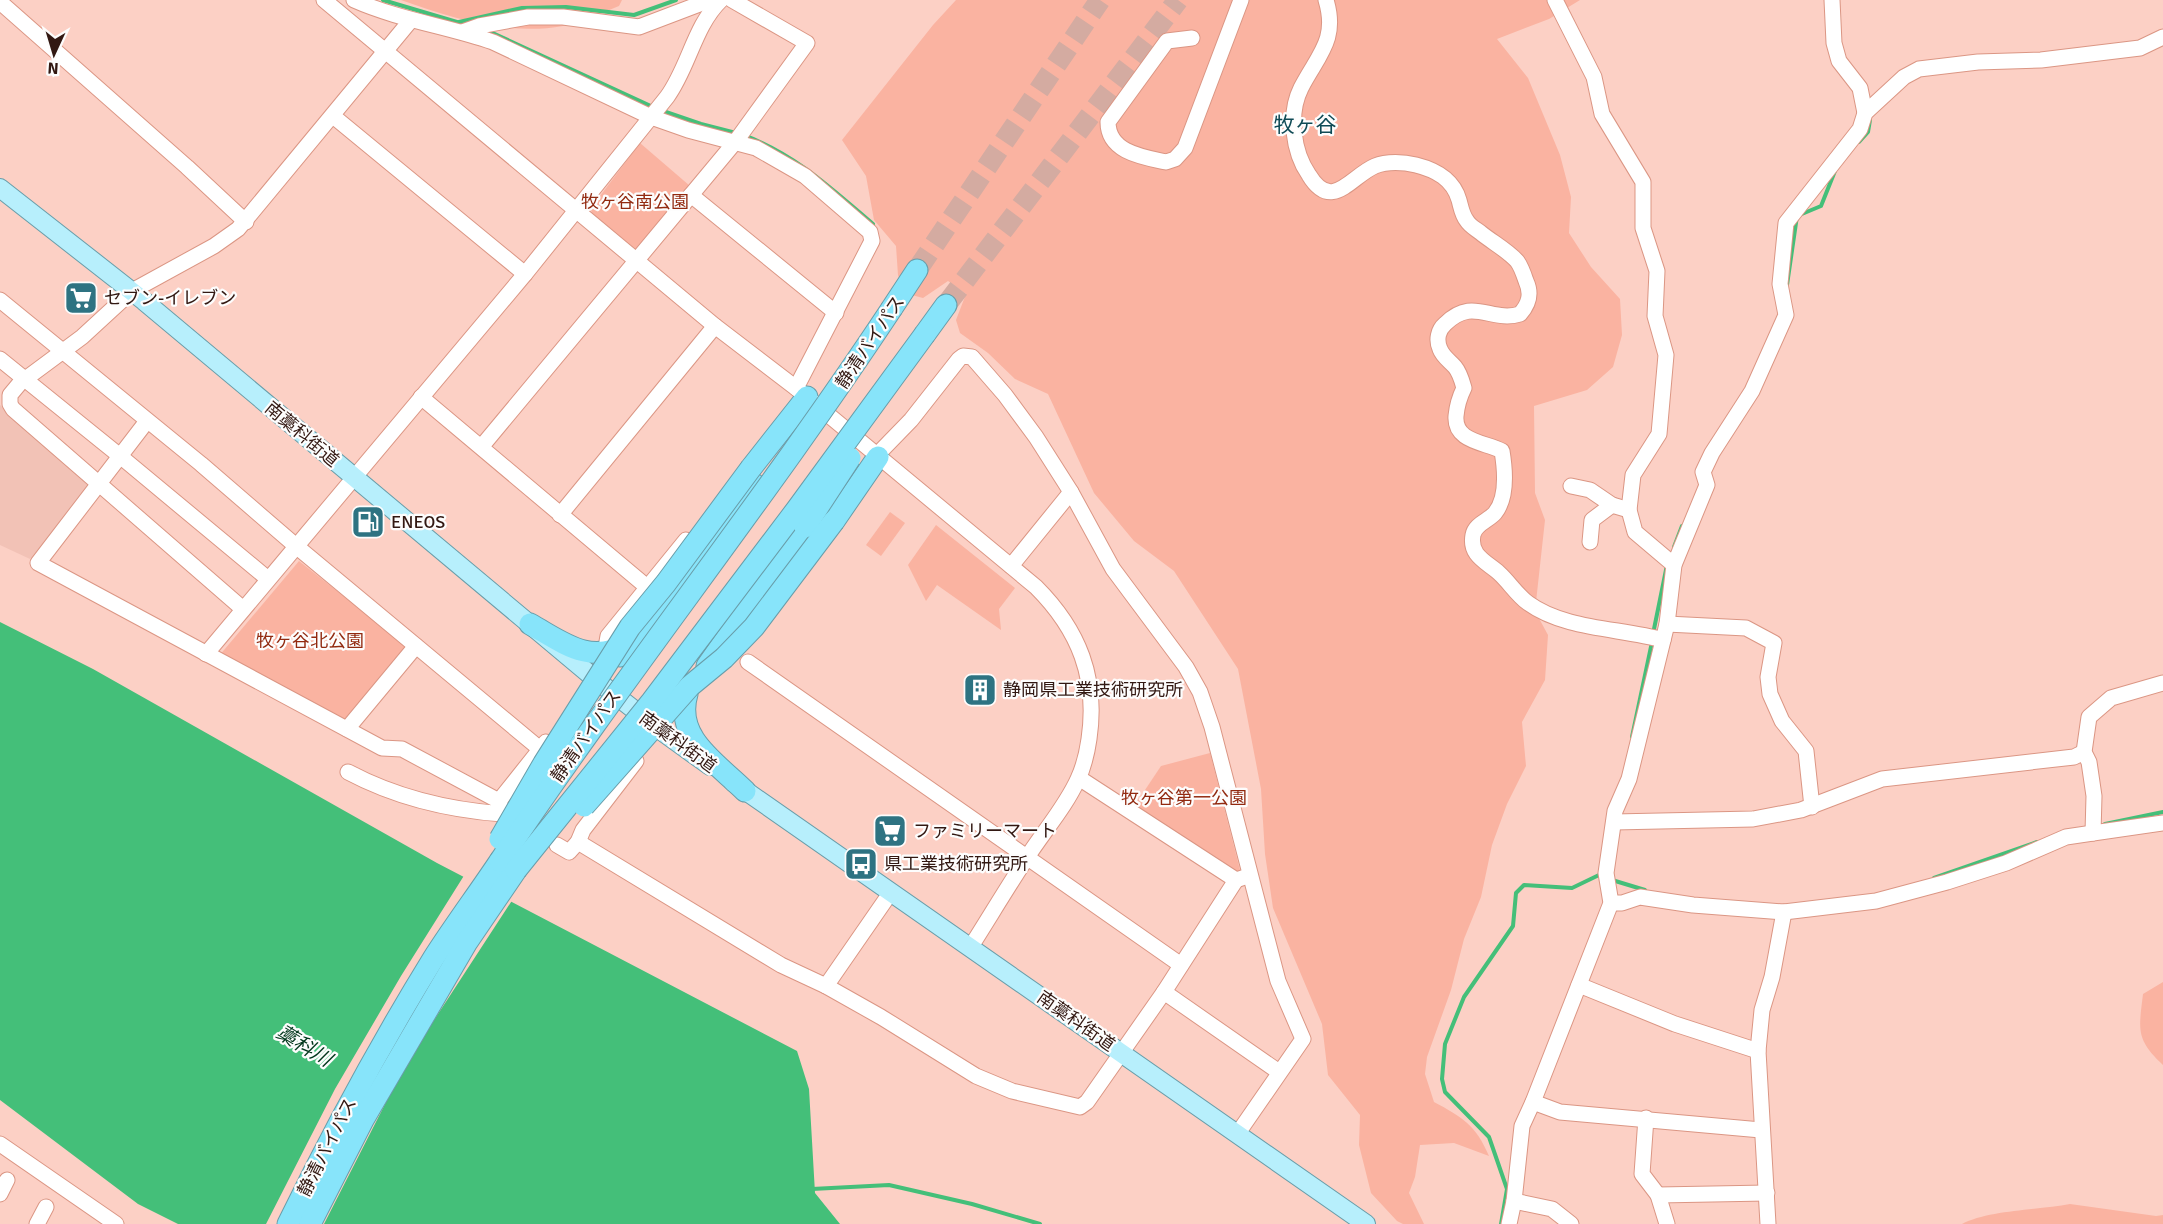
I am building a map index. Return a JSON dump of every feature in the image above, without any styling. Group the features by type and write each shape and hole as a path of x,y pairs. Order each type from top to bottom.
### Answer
{"highway":[{"name":"静清バイパス","path":"288,1224 401,1012 435,957 557,776 819,417 917,270"},
{"name":"静清バイパス","path":"312,1224 363,1120 467,942 516,870 652,701 797,509 946,305"},
{"path":"435,957 544,763 630,627 753,476 813,412 892,308"},
{"path":"660,730 826,497 925,334"},
{"path":"600,683 687,573 753,476 771,441 801,393"},
{"path":"450,973 560,832 690,686 724,658 754,627 834,521 877,456"},
{"path":"530,624 580,651 605,653 618,650 631,643"},
{"path":"687,694 684,712 685,722 691,736 745,791"},
{"path":"282,1224 314,1172"}],"main road":[{"name":"南藁科街道","path":"0,188 132,291 600,683 660,730 1364,1223"}],"street":[{"path":"354,0 411,20 493,42 651,117 688,130 756,147 805,176 870,232 872,241 801,393"},
{"path":"462,33 479,27 528,17 563,17 639,27 710,0"},
{"path":"206,654 525,274 651,117 675,86 700,30 721,0"},
{"path":"482,446 736,141 807,43 732,0"},
{"path":"1192,38 1167,41 1108,122 1108,131 1112,140 1124,150 1166,162 1181,155 1241,0"},
{"path":"1326,0 1330,28 1324,47 1300,89 1295,105 1294,127 1298,152 1307,174 1324,190 1337,192 1356,180 1364,171 1378,164 1407,163 1436,172 1447,178 1454,188 1467,222 1518,262 1529,288 1529,299 1520,314 1503,317 1485,311 1472,310 1458,314 1442,326 1438,336 1439,348 1459,373 1464,388 1458,399 1456,422 1458,429 1470,440 1492,445 1502,451 1504,460 1505,470 1500,504 1495,512 1475,529 1472,536 1475,553 1482,562 1497,571 1527,602 1555,618 1661,639"},
{"path":"1555,0 1594,77 1602,114 1644,182 1643,228 1657,271 1655,316 1666,356 1659,434 1633,475 1629,510 1635,532 1674,565"},
{"path":"1509,1224 1514,1201 1522,1126 1611,903 1606,873 1615,811 1629,779 1661,639 1667,624 1674,565 1707,485 1703,472 1712,453 1752,391 1786,315 1779,284 1786,223 1860,129 1865,113 1860,88 1839,61 1834,43 1832,0"},
{"path":"326,1 636,261 1036,586 1058,611 1074,638 1087,669 1092,708 1088,744 1079,778 1069,796 1026,858 970,948"},
{"path":"0,2 188,167 246,222"},
{"path":"243,609 12,409 10,395 23,381 64,351 132,291 214,246 246,222 411,20"},
{"path":"1865,113 1904,77 1919,69 1978,62 2041,60 2140,48 2163,37"},
{"path":"333,116 525,274"},
{"path":"691,195 836,314"},
{"path":"0,300 201,464 540,749"},
{"path":"561,514 715,326"},
{"path":"877,456 911,420 959,359 967,355 972,357 1005,395 1036,437 1071,492 1113,569 1186,667 1200,692 1212,727 1278,981 1303,1039 1238,1133"},
{"path":"0,359 23,381 120,456 268,579"},
{"path":"421,397 647,587"},
{"path":"147,421 38,563 382,748 402,749 499,801 503,814 454,809 404,795 348,772"},
{"path":"605,653 608,636 680,548 754,451 762,444 771,441"},
{"path":"1571,486 1590,490 1612,505 1629,510"},
{"path":"1011,566 1071,492"},
{"path":"1590,542 1592,520 1612,505"},
{"path":"1667,624 1746,628 1774,643 1768,677 1770,694 1782,720 1806,751 1812,807"},
{"path":"347,729 416,646"},
{"path":"748,662 1181,966"},
{"path":"499,801 540,749 600,683"},
{"path":"2093,833 2094,796 2089,762 2084,752 2089,717 2110,698 2163,683"},
{"path":"557,845 569,852 578,842 583,830 660,730"},
{"path":"1614,822 1753,819 1812,807 1882,779 2074,757 2084,752"},
{"path":"1079,778 1236,880"},
{"path":"1611,903 1622,903 1640,897 1693,905 1784,912 1884,898 2006,864 2066,837 2163,823"},
{"path":"578,842 781,965 826,986 881,1017 976,1076 1012,1091 1073,1106 1083,1106 1122,1053 1236,880 1251,875"},
{"path":"826,986 891,892"},
{"path":"1768,1224 1758,1051 1762,1010 1772,977 1784,912"},
{"path":"1579,985 1675,1024 1758,1051"},
{"path":"1164,992 1279,1072"},
{"path":"1533,1102 1560,1112 1761,1130"},
{"path":"1646,1119 1642,1174 1658,1195 1667,1224"},
{"path":"0,1144 114,1223"},
{"path":"1658,1195 1767,1193"},
{"path":"1514,1201 1552,1209 1571,1224"},
{"path":"37,1224 46,1207"}],"shaded area":[{"path":"0,405 91,486 30,559 0,545"}],"green space":[{"path":"401,0 622,0 619,6 577,23 522,29 480,24"},
{"path":"956,0 1580,0 1549,19 1497,39 1528,78 1560,155 1571,197 1569,233 1591,267 1620,299 1622,335 1613,367 1587,390 1534,406 1535,493 1545,520 1535,611 1548,635 1545,680 1522,722 1526,766 1507,804 1492,845 1481,897 1464,939 1451,990 1427,1057 1425,1074 1434,1102 1467,1123 1479,1137 1489,1156 1454,1143 1420,1145 1415,1177 1409,1193 1424,1224 1403,1224 1397,1221 1371,1193 1359,1145 1360,1115 1328,1075 1322,1024 1273,908 1265,854 1261,789 1238,669 1174,571 1134,541 1094,493 1048,394 1015,379 988,353 960,333 956,320 966,294 948,281 923,298 904,293 898,275 896,246 874,220 866,176 842,140 933,25"},
{"name":"牧ヶ谷南公園","path":"640,143 690,186 637,251 592,214 591,208"},
{"path":"890,512 905,523 881,556 866,545"},
{"path":"936,525 1015,588 999,609 1001,630 937,585 926,601 908,565"},
{"name":"牧ヶ谷北公園","path":"299,561 409,648 345,723 219,656"},
{"name":"牧ヶ谷第一公園","path":"1210,753 1240,870 1235,875 1133,808 1161,766"},
{"path":"2163,982 2163,1065 2143,1040 2140,1016 2143,994"},
{"path":"2070,1204 2156,1216 2163,1215 2163,1224 1962,1224 1999,1213"}],"water":[{"name":"藁科川","path":"0,622 93,669 437,863 797,1051 809,1089 815,1193 840,1224 178,1224 138,1204 0,1100"}],"pier":[{"path":"465,874 513,899 406,1063 324,1224 266,1224 335,1089 401,976"}],"waterway":[{"path":"383,0 467,25"},
{"path":"459,22 522,8 566,7 634,15 676,0"},
{"path":"486,30 653,107"},
{"path":"660,110 736,133"},
{"path":"1859,142 1868,132 1870,120"},
{"path":"743,135 796,162 828,185 873,224"},
{"path":"1787,285 1797,216 1821,206 1835,171"},
{"path":"1674,547 1682,526"},
{"path":"1653,634 1667,565"},
{"path":"1632,737 1652,642"},
{"path":"2105,824 2163,812"},
{"path":"1934,878 2037,842"},
{"path":"1501,1224 1507,1189 1489,1137 1445,1092 1442,1079 1445,1044 1464,997 1513,926 1516,893 1524,885 1572,888 1599,875 1603,876"},
{"path":"1612,880 1645,890"},
{"path":"812,1189 889,1185 972,1204 1040,1224"}],"tunnel":[{"path":"917,270 1100,0"},
{"path":"946,305 1178,0"}],"place":[{"name":"セブン-イレブン","path":"81,298"},
{"name":"ENEOS","path":"368,522"},
{"name":"静岡県工業技術研究所","path":"980,690"},
{"name":"ファミリーマート","path":"890,831"},
{"name":"県工業技術研究所","path":"861,864"}],"district":[{"name":"牧ヶ谷","path":"1305,125"}]}
